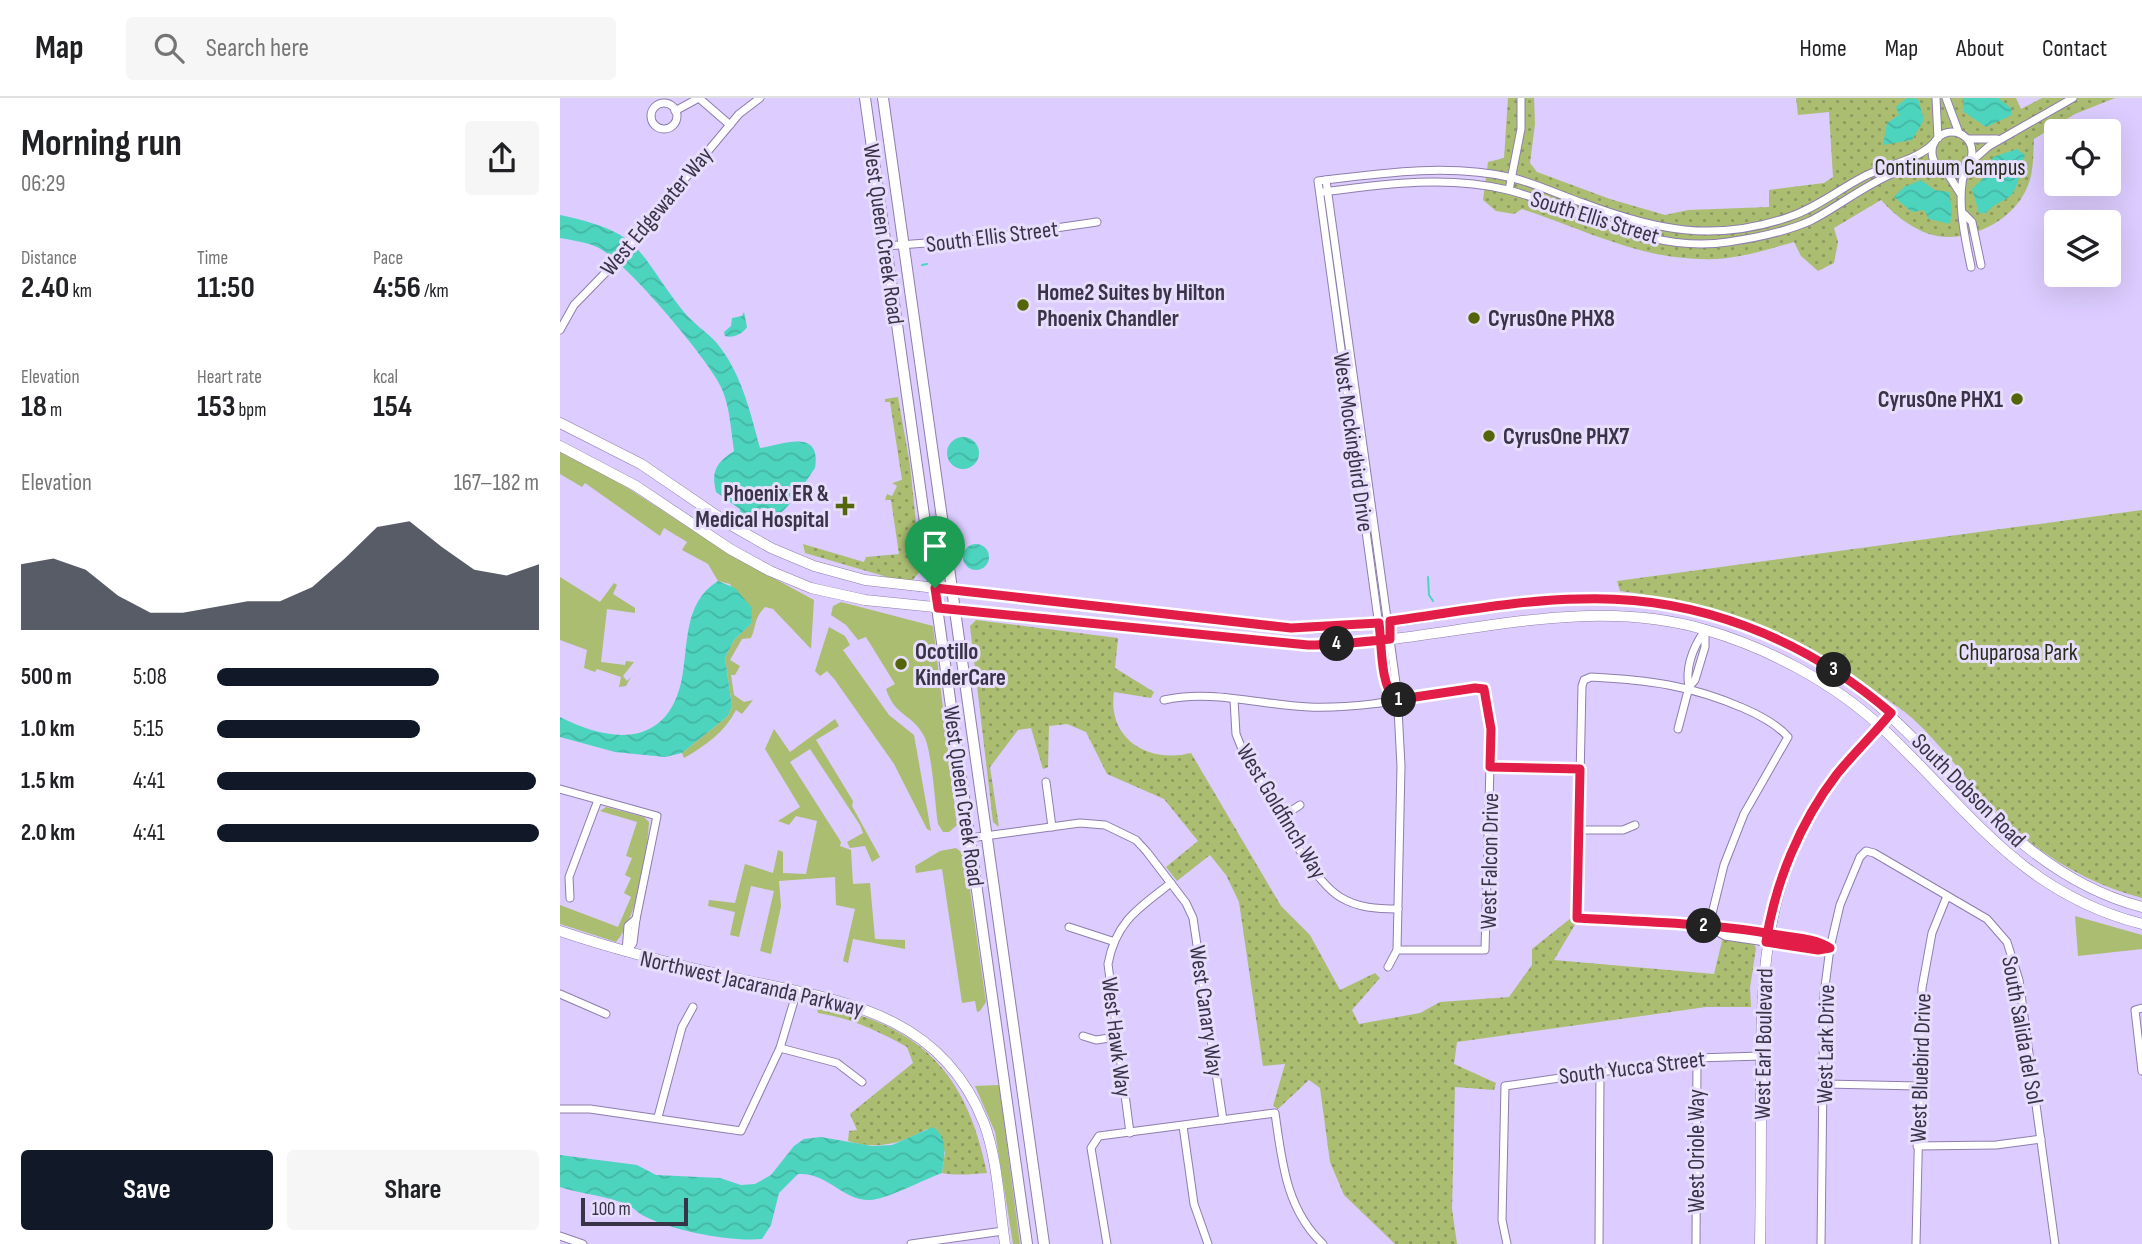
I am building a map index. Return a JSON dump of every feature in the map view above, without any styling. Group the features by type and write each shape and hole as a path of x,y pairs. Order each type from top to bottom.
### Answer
{"main road":[{"name":"West Queen Creek Road","path":"865,98 1027,1244"},
{"name":"West Queen Creek Road","path":"883,98 1044,1244"},
{"name":"South Dobson Road","path":"560,423 641,464 739,531 788,556 858,578 1291,628 1384,622 1562,600 1607,599 1665,604 1715,615 1795,647 1849,680 1891,713 2024,847 2086,886 2142,906"},
{"name":"South Dobson Road","path":"560,446 636,486 751,562 789,580 836,595 955,610 1290,644 1323,645 1386,639 1531,619 1593,615 1662,621 1706,629 1754,647 1842,696 1880,726 2018,864 2073,898 2142,924"},
{"name":"West Earl Boulevard","path":"1760,1244 1761,1056 1767,938 1779,884 1817,804 1836,776 1891,713"},
{"name":"Northwest Jacaranda Parkway","path":"560,931 626,953 855,1005 892,1019 920,1038 949,1065 972,1098 987,1132 1005,1244"},
{"path":"995,1015 1006,1027 1011,1063 1020,1074"}],"street":[{"name":"West Edgewater Way","path":"560,330 574,304 611,267 730,125 760,98"},
{"path":"1509,190 1521,129 1521,98"},
{"path":"1936,98 1936,141 1933,156 1961,193"},
{"path":"1946,98 1959,133"},
{"path":"1943,169 1957,172 2001,139 2073,98"},
{"path":"675,111 698,99 730,125"},
{"path":"1936,141 1948,132 1959,133 1968,139 2001,139"},
{"path":"1968,139 1972,151 1961,193 1965,214 1962,224 1971,267"},
{"name":"South Ellis Street","path":"1322,180 1423,171 1512,178 1637,222 1672,230 1724,232 1790,217 1860,178 1917,155 1936,141"},
{"name":"South Ellis Street","path":"1323,192 1429,182 1509,190 1634,234 1674,242 1726,243 1790,229 1900,171 1921,165 1943,169"},
{"name":"West Mockingbird Drive","path":"1322,180 1346,384 1384,622"},
{"name":"West Mockingbird Drive","path":"1323,192 1356,383 1386,639 1388,692 1395,700 1401,766 1397,950 1388,967"},
{"path":"1965,214 1972,222 1981,265"},
{"name":"South Ellis Street","path":"886,246 905,246 1097,222"},
{"path":"1346,384 1356,383"},
{"path":"1678,729 1689,687 1695,680 1705,647 1706,629"},
{"path":"1709,926 1724,865 1744,814 1788,737 1782,729 1752,712 1689,687 1637,679 1591,677 1584,680 1581,687 1577,918 1709,926 1725,936 1767,938 1818,950 1830,948"},
{"name":"West Falcon Drive","path":"1395,700 1484,689 1491,729 1485,950 1397,950"},
{"path":"1164,700 1187,694 1312,707 1395,700"},
{"name":"West Goldfinch Way","path":"1234,700 1236,734 1242,749 1315,873 1331,891 1358,905 1398,909"},
{"path":"1490,767 1580,769"},
{"path":"1046,782 1052,827"},
{"path":"560,789 657,816 636,919 628,926 626,953"},
{"path":"570,898 569,877 598,800"},
{"path":"1282,817 1300,805"},
{"name":"West Canary Way","path":"970,838 1094,823 1121,831 1136,840 1186,903 1196,934 1223,1120"},
{"path":"1578,830 1623,830 1635,825"},
{"name":"South Salida del Sol","path":"1866,851 1987,919 2011,950 2019,980 2055,1244"},
{"name":"West Lark Drive","path":"1821,1244 1824,994 1830,948 1840,905 1860,857 1866,851"},
{"path":"1069,927 1112,941 1126,920 1171,883"},
{"name":"West Bluebird Drive","path":"1916,1244 1925,959 1947,896"},
{"name":"West Hawk Way","path":"1112,941 1108,964 1130,1133"},
{"path":"560,1110 590,1109 741,1131 780,1048 797,991"},
{"path":"560,994 606,1014"},
{"path":"657,1117 682,1027 693,1007"},
{"path":"2139,1009 2142,1072"},
{"path":"1083,1036 1097,1040 1116,1037"},
{"path":"780,1048 837,1063 862,1082"},
{"name":"South Yucca Street","path":"1507,1244 1502,1220 1505,1086 1600,1070 1697,1058 1761,1056"},
{"name":"West Oriole Way","path":"1696,1244 1697,1058"},
{"path":"1599,1244 1600,1070"},
{"path":"1825,1084 1919,1086"},
{"path":"1107,1244 1091,1149 1098,1136 1275,1113 1284,1179 1297,1212 1323,1244"},
{"path":"1183,1126 1194,1204 1208,1244"},
{"path":"1917,1146 1996,1145 2041,1139"},
{"path":"911,1244 943,1242 1003,1231"},
{"path":"560,1236 583,1244"}],"green space":[{"name":"Continuum Campus","path":"1508,98 1534,98 1535,124 1530,163 1537,172 1610,199 1665,215 1688,210 1769,207 1769,190 1824,183 1833,177 1829,112 1798,115 1796,98 2016,98 2021,109 2042,98 2115,98 2067,119 2044,119 2044,133 2034,139 2028,186 2018,203 1997,222 1970,234 1942,237 1909,224 1881,200 1834,228 1838,242 1834,263 1818,271 1801,256 1794,242 1735,257 1690,259 1640,250 1522,209 1514,214 1496,211 1483,200 1488,162 1504,158"},
{"path":"898,397 910,465 921,570 912,581 894,579 805,553 803,544 864,562 866,557 899,554 891,500 885,500 887,494 892,496 897,486 892,483 902,480 890,402 885,402 885,399"},
{"path":"560,452 608,475 726,552 814,600 811,649 773,609 765,607 757,619 751,638 742,639 730,660 740,666 735,675 731,675 734,695 744,702 753,700 742,714 736,710 714,738 684,758 682,753 728,716 732,706 725,658 734,640 751,624 730,584 718,581 708,564 682,550 687,542 664,528 660,536 585,483 582,487 560,474"},
{"name":"Chuparosa Park","path":"2142,510 2142,898 2088,878 2023,837 1912,718 1848,671 1788,637 1756,623 1691,603 1620,591 1617,581"},
{"path":"560,577 600,602 614,583 617,585 613,594 635,608 635,613 607,609 601,662 625,665 626,661 634,662 623,676 627,681 631,677 626,686 619,687 621,677 597,669 595,672 584,668 587,650 560,640"},
{"path":"841,602 933,626 957,825 949,832 943,832 938,824 931,765 924,736 894,705 886,689 895,684 866,637 858,640 846,625 831,615 833,606"},
{"path":"976,620 1118,638 1115,668 1154,692 1151,698 1114,692 1113,708 1124,734 1133,744 1159,755 1191,753 1281,906 1310,935 1340,990 1375,973 1380,978 1352,1010 1359,1024 1420,1013 1440,1002 1509,997 1532,965 1532,949 1571,918 1576,923 1554,960 1714,974 1723,937 1753,943 1756,948 1750,988 1751,1007 1706,1007 1457,1042 1454,1064 1496,1083 1494,1090 1455,1087 1452,1209 1457,1244 1395,1244 1344,1195 1330,1162 1320,1088 1309,1080 1278,1109 1273,1106 1285,1064 1263,1066 1239,902 1226,875 1210,855 1177,881 1166,867 1198,841 1164,799 1107,774 1086,732 1067,724 1049,726 1048,767 1043,769 1031,728 1018,730 990,767 999,827 993,822 970,626"},
{"path":"829,627 845,636 850,645 843,650 889,715 914,735 931,831 927,829 894,764 835,680 827,671 820,676 815,671"},
{"path":"835,719 839,726 816,740 853,801 852,806 880,857 872,862 865,846 850,848 847,842 863,833 860,825 810,749 790,762 841,842 840,846 851,850 853,884 870,883 875,939 905,940 905,949 853,939 848,963 843,961 855,909 836,905 835,877 779,881 781,906 771,954 760,951 774,891 751,886 739,937 730,935 735,912 708,906 709,900 735,903 745,864 773,873 778,850 783,852 783,873 806,874 817,821 796,816 789,825 778,821 800,807 765,749 774,729 790,752"},
{"path":"606,807 644,817 649,822 636,902 624,931 616,942 560,924 560,905 618,927 631,897 624,893 631,878 625,875 632,858 626,856 637,822 600,811"},
{"path":"956,848 965,855 986,1002 977,1012 975,1001 962,1003 942,869 916,873 915,866 940,851"},
{"path":"2075,916 2142,935 2142,949 2078,956"},
{"path":"816,1004 883,1024 910,1039 932,1057 951,1080 966,1106 978,1137 987,1173 942,1173 945,1152 927,1129 889,1144 869,1145 848,1141 849,1131 857,1130 850,1114 913,1063 907,1047 864,1026 818,1013"},
{"path":"999,1085 1020,1244 1013,1244 995,1132 975,1086"}],"water":[{"path":"1907,98 1918,99 1924,120 1912,140 1883,145 1887,123 1899,115 1896,107"},
{"path":"1963,98 1998,98 2011,108 2012,115 1986,127 1964,112"},
{"path":"2017,149 2025,155 2015,189 2009,197 1986,213 1979,213 1972,189 1986,176 1993,157"},
{"path":"1921,180 1935,190 1949,192 1952,211 1950,224 1929,219 1924,210 1912,212 1894,197 1904,187"},
{"path":"560,215 609,229 636,247 684,312 715,341 732,365 744,392 760,448 788,442 806,443 812,447 816,455 815,468 793,500 775,517 754,521 741,516 740,509 716,492 716,468 734,451 728,410 721,387 683,334 626,270 597,247 560,238"},
{"path":"744,312 747,327 734,336 725,336 724,332 731,326 732,318 742,316"},
{"path":"963,437 975,441 979,453 975,465 963,469 951,465 947,453 951,441"},
{"path":"976,544 985,548 989,557 985,566 976,570 967,566 963,557 967,548"},
{"path":"718,581 735,588 752,608 751,624 734,640 725,658 732,706 728,716 682,753 665,757 615,752 560,737 560,717 597,732 616,735 649,729 662,720 673,704 681,683 693,613 706,590"},
{"path":"933,1127 943,1142 942,1173 894,1193 869,1200 851,1196 818,1177 798,1174 779,1193 771,1225 762,1239 735,1239 687,1231 646,1217 620,1202 560,1187 560,1155 637,1165 656,1175 720,1178 741,1185 755,1184 771,1175 794,1146 804,1139 821,1137 872,1146 892,1145"}],"waterway":[{"path":"922,265 927,264"},
{"path":"1428,577 1429,595 1433,601"}],"place":[{"name":"Home2 Suites by Hilton Phoenix Chandler","path":"1023,305"},
{"name":"CyrusOne PHX8","path":"1474,318"},
{"name":"CyrusOne PHX1","path":"2017,399"},
{"name":"CyrusOne PHX7","path":"1489,436"},
{"name":"Phoenix ER & Medical Hospital","path":"845,506"},
{"name":"Ocotillo KinderCare","path":"901,664"}],"route":[{"path":"935,588 938,608 1308,645 1341,644 1373,641 1381,640 1390,639 1390,621 1525,603 1579,599 1641,601 1692,609 1769,635 1839,673 1891,713 1836,776 1817,804 1779,884 1772,911 1768,933 1766,942 1818,950 1830,948 1820,941 1780,935 1768,933 1755,931 1727,926 1577,918 1580,769 1490,767 1491,729 1488,697 1484,689 1395,700 1388,692 1381,640 1379,623 1329,628 1291,628 935,588"}]}
